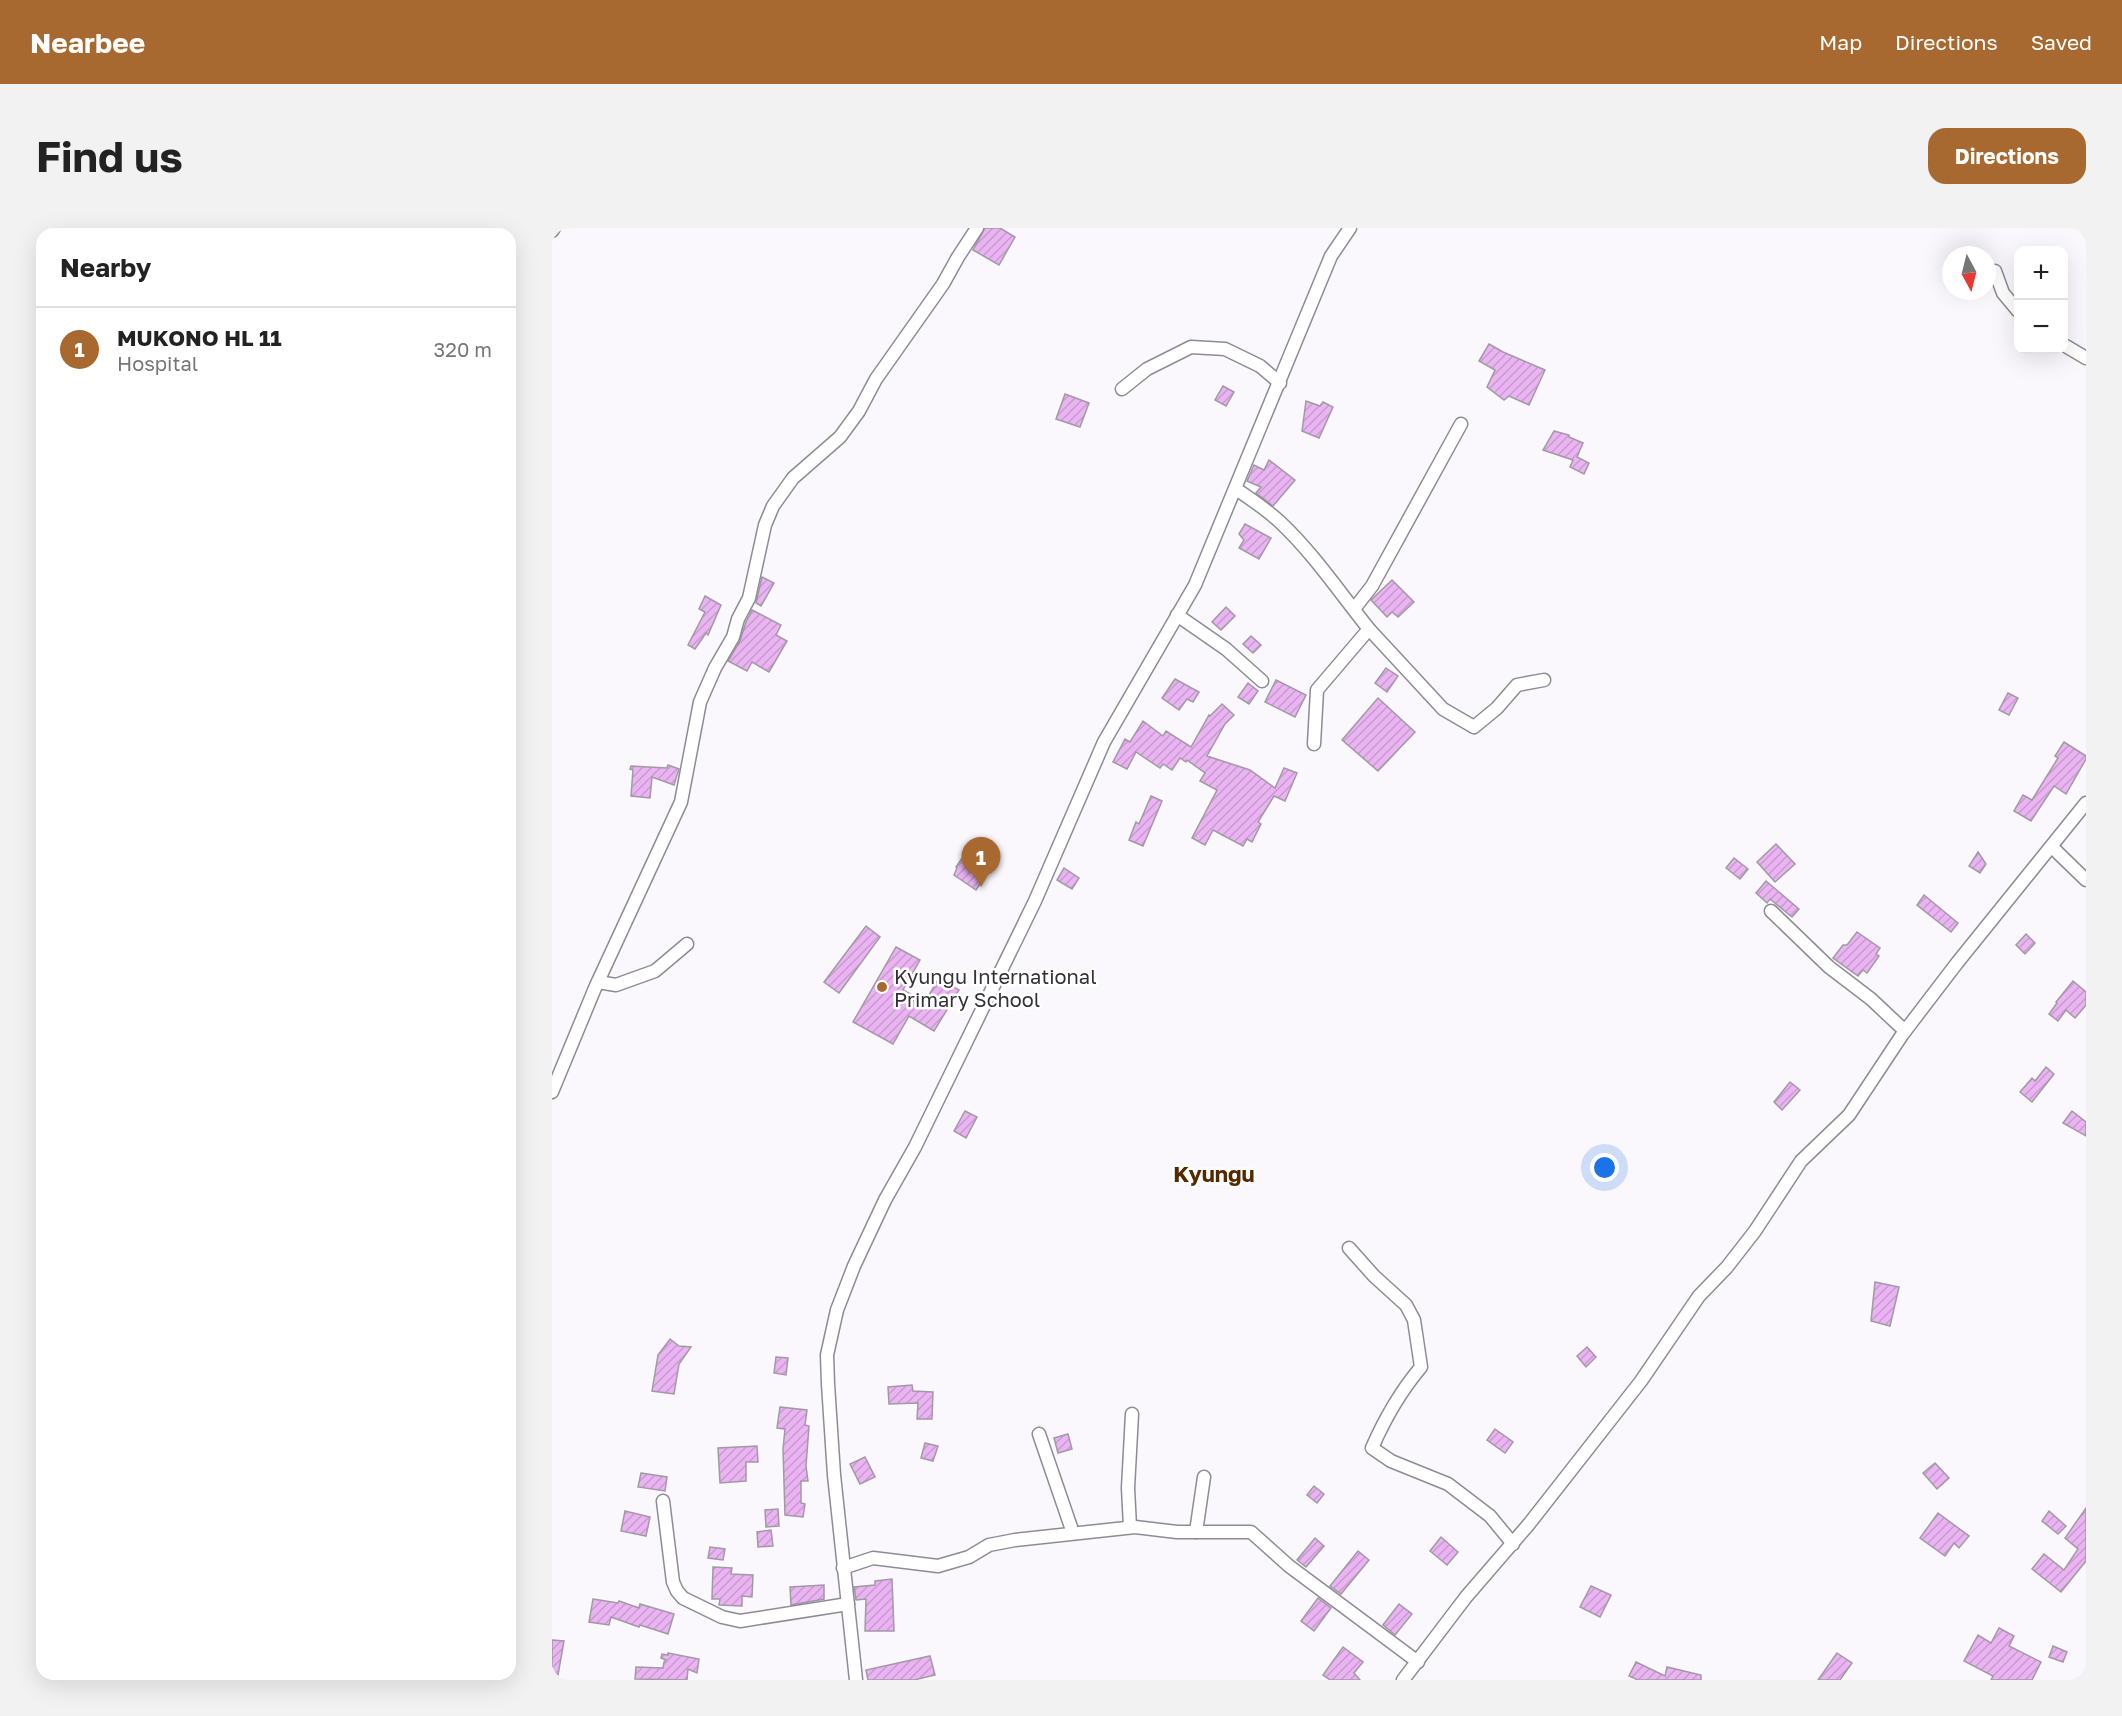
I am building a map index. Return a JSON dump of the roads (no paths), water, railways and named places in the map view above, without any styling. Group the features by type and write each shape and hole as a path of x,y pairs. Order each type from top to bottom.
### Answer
{"street":[{"path":"552,1092 598,982 681,802 700,702 714,668 733,637 738,618 749,598 765,525 773,506 793,478 840,436 859,411 876,379 943,284 977,228"},
{"path":"856,1680 834,1475 827,1355 837,1310 854,1266 885,1200 915,1147 1035,901 1104,742 1195,585 1331,256 1350,228"},
{"path":"1996,274 2003,292 2014,305"},
{"path":"1122,388 1147,369 1191,347 1225,349 1260,366 1280,383"},
{"path":"2068,347 2086,358"},
{"path":"1354,609 1372,586 1461,424"},
{"path":"1236,489 1280,522 1314,558 1369,629 1443,709 1474,727 1497,708 1517,685 1544,680"},
{"path":"1177,615 1226,649 1262,681"},
{"path":"1314,744 1317,690 1369,629"},
{"path":"1403,1680 1466,1597 1512,1544 1641,1381 1699,1296 1727,1267 1755,1231 1802,1161 1849,1115 1905,1031 2086,804"},
{"path":"2052,848 2086,880"},
{"path":"1771,911 1829,967 1870,999 1905,1031"},
{"path":"598,982 616,985 655,971 687,944"},
{"path":"1349,1248 1374,1276 1406,1305 1414,1320 1421,1367 1388,1412 1372,1448 1391,1461 1448,1484 1490,1516 1512,1544"},
{"path":"1130,1527 1128,1488 1132,1413"},
{"path":"1038,1434 1073,1533"},
{"path":"1196,1532 1204,1477"},
{"path":"663,1501 673,1582 677,1591 684,1598 722,1617 740,1621 848,1604"},
{"path":"843,1568 873,1558 938,1566 969,1557 988,1545 1130,1527 1196,1532 1251,1532 1289,1566 1418,1662"}],"place":[{"name":"MUKONO HL 11","path":"981,887"},
{"name":"Kyungu International Primary School","path":"882,987"}],"district":[{"name":"Kyungu","path":"1214,1173"}]}
